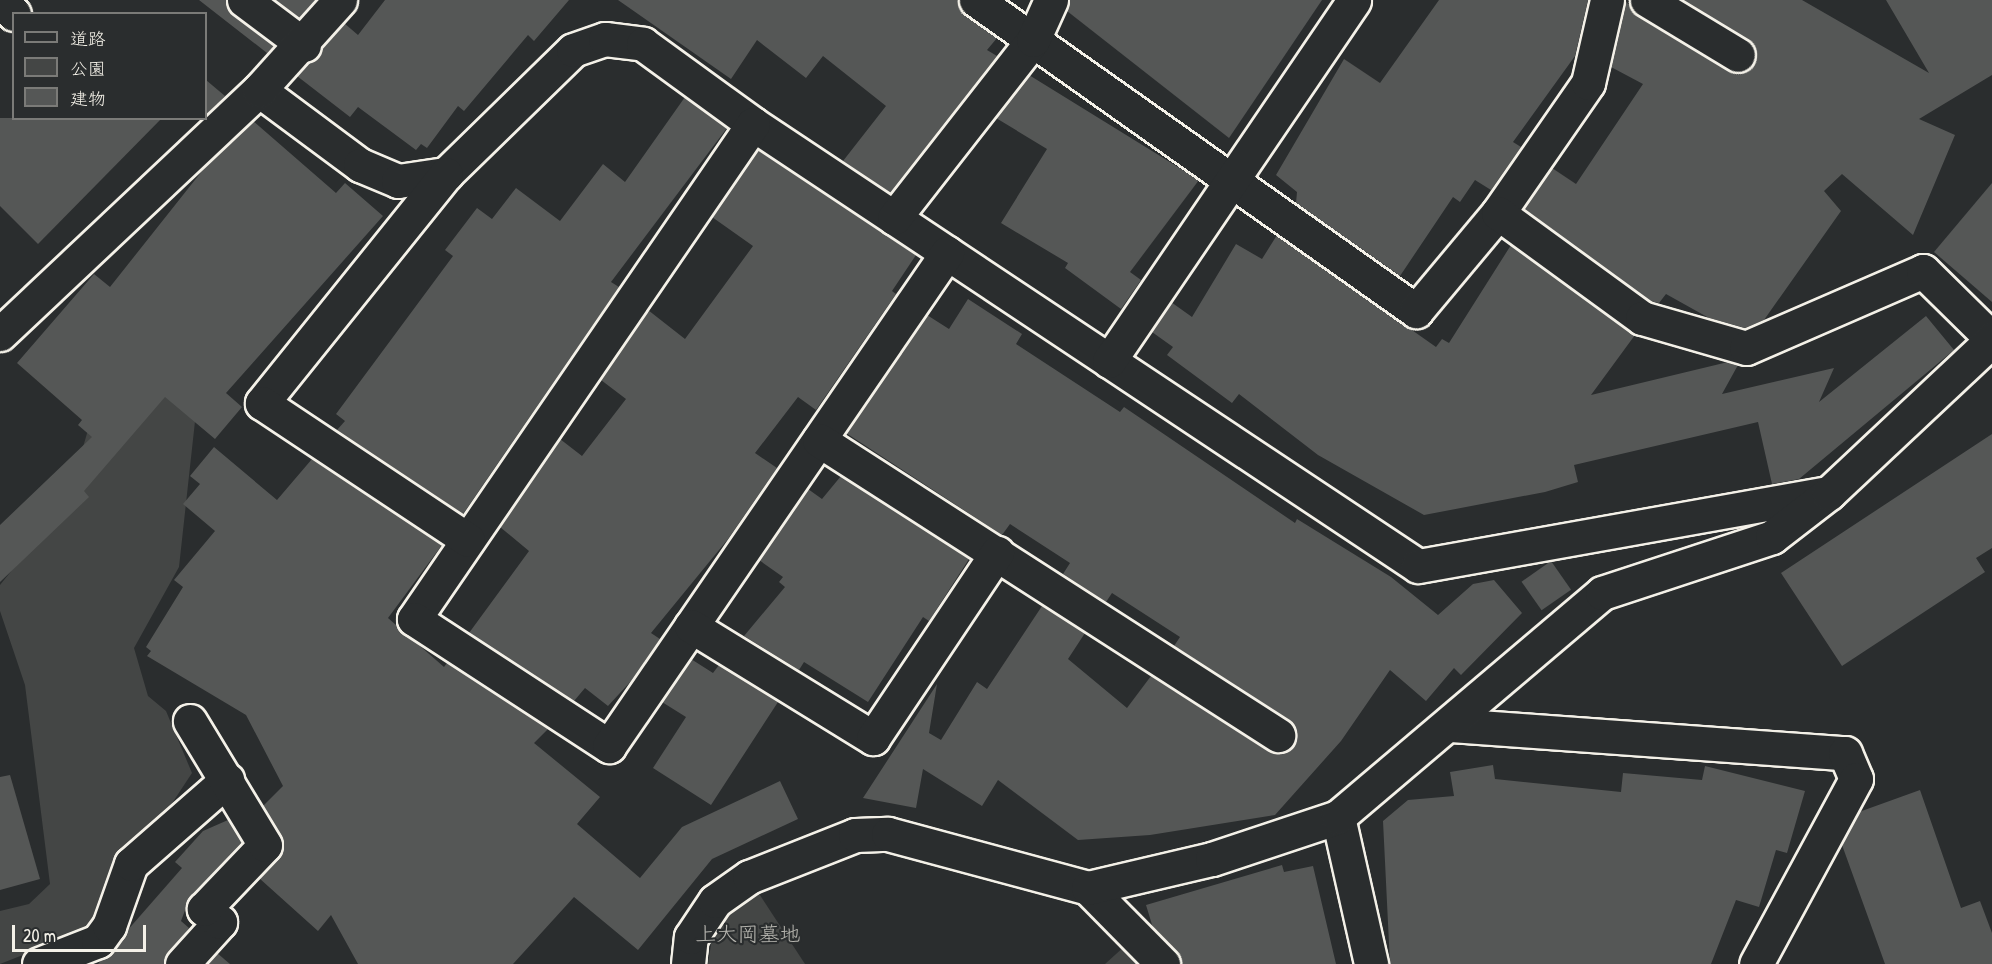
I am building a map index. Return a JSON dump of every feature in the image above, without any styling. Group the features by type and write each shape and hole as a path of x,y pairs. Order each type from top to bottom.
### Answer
{"street":[{"path":"244,0 304,45"},
{"path":"6,314 259,90 304,45 340,0"},
{"path":"976,0 1416,311 1498,213 1588,83 1607,0"},
{"path":"894,218 1033,40 1051,0"},
{"path":"1109,361 1233,182 1354,0"},
{"path":"1647,0 1738,55"},
{"path":"0,1 12,12"},
{"path":"468,540 262,403 446,174 573,50 605,39 643,44 753,124 1418,566 1829,493"},
{"path":"259,90 360,165 398,181 446,174"},
{"path":"753,124 414,619 609,746 947,253"},
{"path":"681,959 691,937 715,901 749,877 855,835 888,834 1088,888 1212,859 1338,817 1358,789 1450,725 1602,593 1772,537 1829,493 1992,339 1923,271 1746,348 1642,318 1498,213"},
{"path":"819,440 1278,735"},
{"path":"691,626 873,738 997,553"},
{"path":"182,964 220,922 204,909 265,845 190,721"},
{"path":"1450,725 1845,753 1856,779 1756,964"},
{"path":"39,964 98,940 109,926 131,864 227,780"},
{"path":"1338,817 1371,964"},
{"path":"1088,888 1163,964"}],"green space":[{"path":"104,375 199,385 179,567 134,648 148,696 166,711 192,773 89,929 0,964 0,911 29,904 50,884 25,685 0,611 0,585 67,502"},
{"name":"上大岡墓地","path":"754,886 805,964 708,964 714,925"},
{"path":"1126,945 1145,964 1105,964"}],"building":[{"path":"199,0 226,0 233,15 274,46 267,53"},
{"path":"275,0 315,0 299,18"},
{"path":"385,0 569,0 534,41 528,35 464,111 458,106 427,148 421,144 416,150 358,107 350,117 297,76 344,23 358,35"},
{"path":"618,0 958,0 965,15 997,38 987,50 997,56 890,193 843,161 886,106 823,56 806,78 757,40 731,79"},
{"path":"1069,0 1322,0 1229,138 1067,11"},
{"path":"1439,0 1588,0 1575,56 1513,142 1521,147 1491,190 1475,180 1460,202 1453,197 1400,276 1296,203 1297,192 1276,175 1344,59 1380,83"},
{"path":"1625,0 1637,16 1738,74 1754,64 1754,45 1683,0 1802,0 1929,73 1886,0 1992,0 1992,75 1919,119 1955,135 1913,235 1842,174 1824,191 1841,211 1764,320 1745,328 1709,318 1666,294 1659,303 1650,301 1524,209 1552,168 1576,184 1643,84 1611,67"},
{"path":"1029,75 1199,180 1130,272 1141,280 1121,309 1065,268 1068,263 1001,223 1047,149 996,118"},
{"path":"207,81 225,96 207,114"},
{"path":"685,97 727,128 611,282 619,287 463,514 337,430 345,421 336,414 453,256 445,250 477,208 492,219 516,188 560,221 603,164 625,182"},
{"path":"0,118 12,118 12,120 160,120 38,244 0,206"},
{"path":"253,121 336,193 345,183 383,216 226,393 242,407 215,439 165,397 84,491 89,497 0,582 0,525 92,437 78,425 82,420 17,363 94,274 110,287 206,166"},
{"path":"758,150 916,255 892,291 896,294 816,410 798,397 755,453 777,468 728,539 651,633 660,639 631,681 608,706 585,688 574,701 469,633 529,551 500,527 560,439 582,456 626,399 601,380 648,310 685,339 753,246 712,217"},
{"path":"1992,183 1992,302 1934,252"},
{"path":"1277,235 1436,347 1442,339 1449,343 1511,245 1635,335 1591,395 1728,362 1738,365 1722,394 1834,368 1819,402 1926,316 1954,350 1799,479 1772,484 1758,422 1574,465 1578,482 1545,492 1424,515 1318,455 1239,394 1232,403 1167,355 1173,347 1152,332 1171,302 1192,317 1236,244 1262,259"},
{"path":"968,299 1022,334 1016,344 1120,412 1124,407 1295,523 1297,519 1391,577 1438,615 1473,584 1494,580 1522,613 1461,675 1454,668 1426,701 1390,670 1341,741 1275,815 1150,835 1078,840 998,780 982,806 923,769 916,808 863,798 937,684 929,733 941,740 977,682 987,689 1042,606 1085,633 1068,659 1127,708 1151,676 1268,751 1287,751 1297,736 1288,719 1174,646 1180,637 1112,593 1106,602 1063,574 1070,563 1010,524 1002,535 846,433 927,315 949,329"},
{"path":"1992,434 1992,548 1976,558 1985,572 1842,666 1781,573"},
{"path":"214,447 277,500 312,459 442,545 388,618 444,667 447,663 548,729 534,743 600,797 577,824 640,878 682,827 780,781 798,819 712,859 638,950 574,897 513,964 358,964 331,915 318,931 259,878 283,848 263,806 283,786 246,715 147,656 151,651 146,647 183,587 174,580 215,531 183,504 200,484 190,476"},
{"path":"841,476 969,559 929,621 923,617 868,702 804,662 799,670 744,636 785,587 779,582 783,577 759,560 808,489 822,499"},
{"path":"1551,561 1571,590 1542,610 1522,582"},
{"path":"691,659 713,673 719,665 778,702 711,805 653,768 686,717 662,702"},
{"path":"1493,765 1495,779 1621,792 1623,773 1702,780 1705,766 1805,791 1787,853 1776,850 1759,907 1736,900 1711,964 1390,964 1383,821 1408,800 1454,796 1450,772"},
{"path":"10,775 40,879 0,890 0,777"},
{"path":"1920,790 1961,908 1980,901 1992,933 1992,964 1885,964 1842,845 1859,812"},
{"path":"228,820 242,842 190,897 181,921 189,928 164,964 98,964 182,868 175,862 203,831"},
{"path":"1282,865 1284,872 1313,866 1336,964 1181,964 1153,928 1146,905"},
{"path":"217,953 230,964 207,964"}]}
